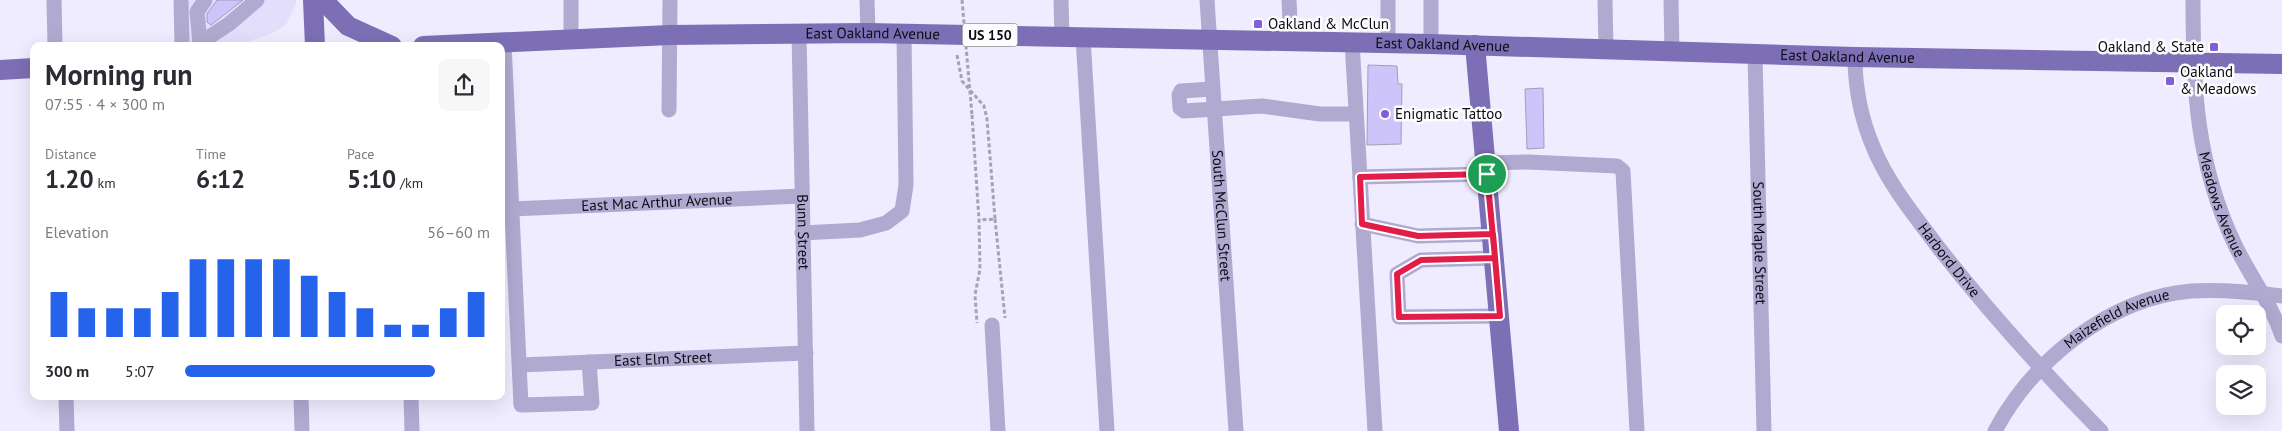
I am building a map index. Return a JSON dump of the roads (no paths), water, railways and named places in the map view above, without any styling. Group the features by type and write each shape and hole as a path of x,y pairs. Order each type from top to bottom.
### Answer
{"main road":[{"path":"313,0 315,42"},
{"path":"324,0 348,26 383,42"},
{"name":"East Oakland Avenue","path":"505,43 670,35 868,33 1352,42 1855,57 2282,64"},
{"path":"1475,45 1509,431"},
{"path":"0,70 30,68"}],"street":[{"path":"54,0 55,42"},
{"path":"181,0 182,42"},
{"path":"200,42 197,12 205,0"},
{"path":"203,42 229,24 257,0"},
{"path":"571,0 571,40"},
{"path":"669,110 670,0"},
{"path":"867,0 868,33"},
{"path":"1061,0 1062,36"},
{"name":"South McClun Street","path":"1207,0 1208,40 1236,431"},
{"path":"1289,0 1291,41"},
{"path":"1388,0 1388,43"},
{"path":"1431,0 1431,44"},
{"path":"1605,0 1606,49"},
{"path":"1670,0 1672,51"},
{"name":"Meadows Avenue","path":"2192,0 2198,126 2208,175 2235,244 2262,293 2282,336"},
{"name":"Bunn Street","path":"799,33 807,431"},
{"path":"802,233 860,230 886,223 902,211 906,185 904,34"},
{"path":"1083,37 1107,431"},
{"path":"1352,42 1375,431"},
{"name":"South Maple Street","path":"1755,54 1764,431"},
{"name":"Harbord Drive","path":"1855,57 1857,97 1874,148 1882,166 1912,213 1945,256 2039,368 2101,431"},
{"path":"505,64 521,405 592,403 589,362"},
{"path":"1212,89 1181,91 1179,95 1181,110 1262,106 1320,114 1356,114"},
{"path":"1360,177 1487,169 1528,162 1617,166 1623,171 1637,431"},
{"name":"East Mac Arthur Avenue","path":"512,209 801,196"},
{"path":"1362,224 1418,236 1493,234"},
{"path":"1495,258 1421,260 1397,274 1399,317 1500,316"},
{"name":"Maizefield Avenue","path":"1995,431 2005,413 2039,368 2091,327 2140,304 2190,291 2227,290 2282,296"},
{"path":"992,325 998,431"},
{"name":"East Elm Street","path":"520,365 806,353"},
{"path":"66,400 67,431"},
{"path":"301,400 302,431"},
{"path":"411,400 412,431"}],"place":[{"name":"Oakland & McClun","path":"1258,24"},
{"name":"Oakland & State","path":"2214,47"},
{"name":"Oakland & Meadows","path":"2170,81"},
{"name":"Enigmatic Tattoo","path":"1385,114"}]}
